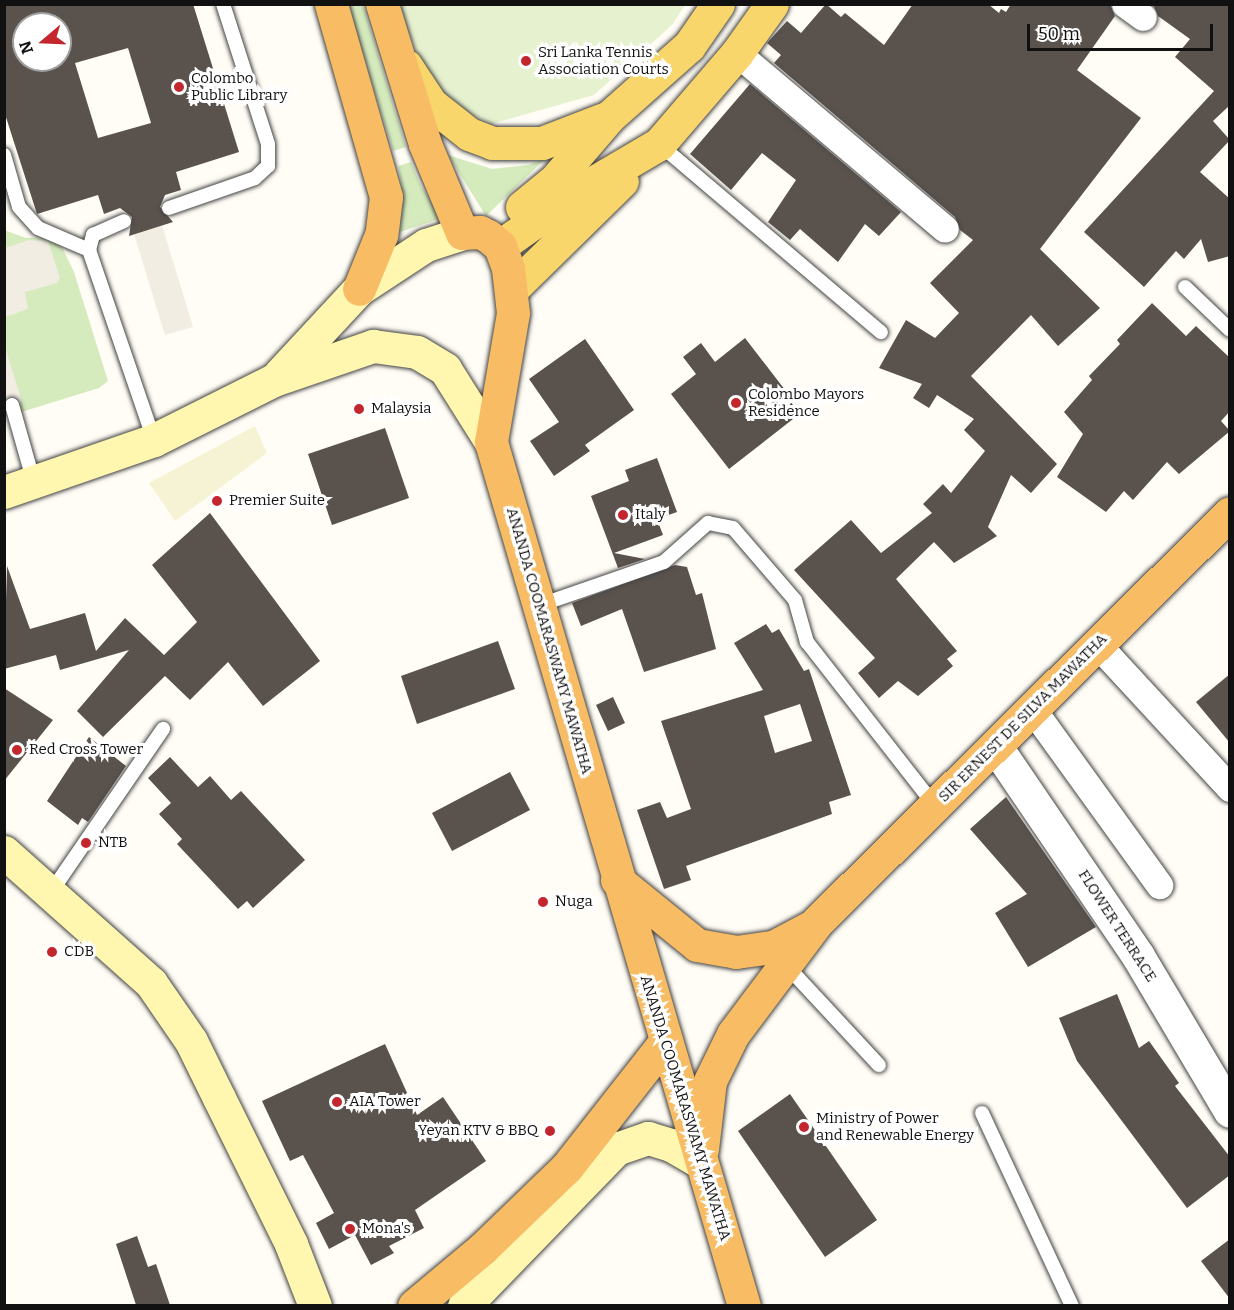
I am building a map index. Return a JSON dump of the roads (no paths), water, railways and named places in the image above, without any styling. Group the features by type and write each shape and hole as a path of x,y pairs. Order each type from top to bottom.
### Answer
{"highway":[{"path":"331,4 386,197 381,235 359,289"},
{"name":"ANANDA COOMARASWAMY MAWATHA","path":"382,4 425,144 512,289 513,313 491,442 540,605 616,880 744,1305"},
{"name":"SIR ERNEST DE SILVA MAWATHA","path":"700,1162 710,1081 738,1025 817,922 1230,513"},
{"name":"SIR ERNEST DE SILVA MAWATHA","path":"616,880 697,945 736,952 773,947 817,922"},
{"path":"414,1305 482,1249 567,1167 665,1042"}],"main road":[{"path":"483,238 555,180 609,117 689,46 718,4"},
{"path":"512,289 659,144 737,53 772,4"},
{"path":"395,49 431,104 469,134 492,143 542,143 609,117"},
{"path":"274,380 359,289 426,245 483,238 574,194 659,144"},
{"path":"19,488 154,440 274,380 360,348 400,347 417,352 445,369 491,442"},
{"path":"4,852 151,983 190,1041 291,1244 315,1305"},
{"path":"464,1305 616,1149 648,1138 671,1146 700,1162"}],"street":[{"path":"737,53 945,230"},
{"path":"1097,644 1230,788"},
{"path":"1033,710 1159,885"},
{"name":"FLOWER TERRACE","path":"996,747 1138,956 1230,1111"}],"lane":[{"path":"169,208 255,178 268,166 268,144 223,4"},
{"path":"659,144 881,332"},
{"path":"4,155 19,207 38,228 89,250"},
{"path":"124,221 93,235 89,250 154,440"},
{"path":"1185,287 1230,330"},
{"path":"12,405 19,488"},
{"path":"540,605 664,562 708,523 733,528 795,600 807,642 935,806"},
{"path":"51,892 163,729"},
{"path":"785,964 879,1065"},
{"path":"982,1113 1072,1305"}],"place":[{"name":"Sri Lanka Tennis Association Courts","path":"526,61"},
{"name":"Colombo Public Library","path":"179,87"},
{"name":"Colombo Mayors Residence","path":"736,403"},
{"name":"Malaysia","path":"359,409"},
{"name":"Premier Suite","path":"217,501"},
{"name":"Italy","path":"623,515"},
{"name":"Red Cross Tower","path":"17,750"},
{"name":"NTB","path":"86,843"},
{"name":"Nuga","path":"543,902"},
{"name":"CDB","path":"52,952"},
{"name":"AIA Tower","path":"337,1102"},
{"name":"Ministry of Power and Renewable Energy","path":"804,1127"},
{"name":"Yeyan KTV & BBQ","path":"550,1131"},
{"name":"Mona's","path":"350,1229"}]}
